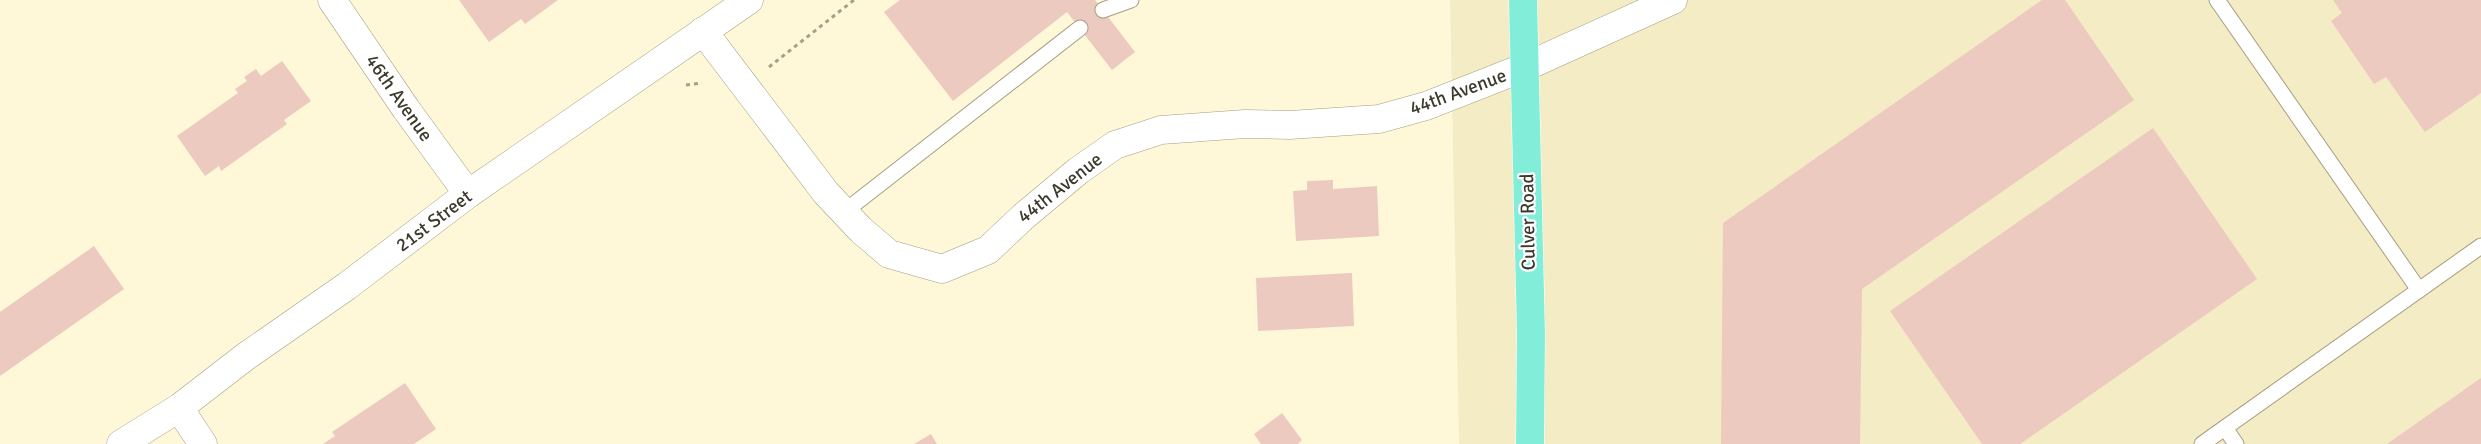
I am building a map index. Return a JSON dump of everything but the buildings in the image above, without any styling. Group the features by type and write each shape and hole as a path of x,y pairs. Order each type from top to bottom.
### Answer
{"main road":[{"name":"Culver Road","path":"1523,0 1531,334 1530,444"}],"street":[{"name":"46th Avenue","path":"332,0 406,109 468,194"},
{"name":"21st Street","path":"121,444 179,408 245,357 347,286 468,194 749,0"},
{"name":"44th Avenue","path":"703,31 826,193 844,212 889,254 942,269 988,250 1024,216 1078,171 1115,145 1161,130 1245,124 1290,125 1379,119 1426,106 1525,67 1673,0"},
{"path":"179,408 204,444"}],"lane":[{"path":"1103,10 1131,0"},
{"path":"2216,0 2419,290"},
{"path":"844,212 1080,28"},
{"path":"2202,444 2481,246"},
{"path":"2225,428 2236,444"}],"path":[{"path":"682,86 696,83 741,82 757,76 854,0"}],"shaded area":[{"path":"1450,0 2481,0 2481,444 1459,444"}]}
